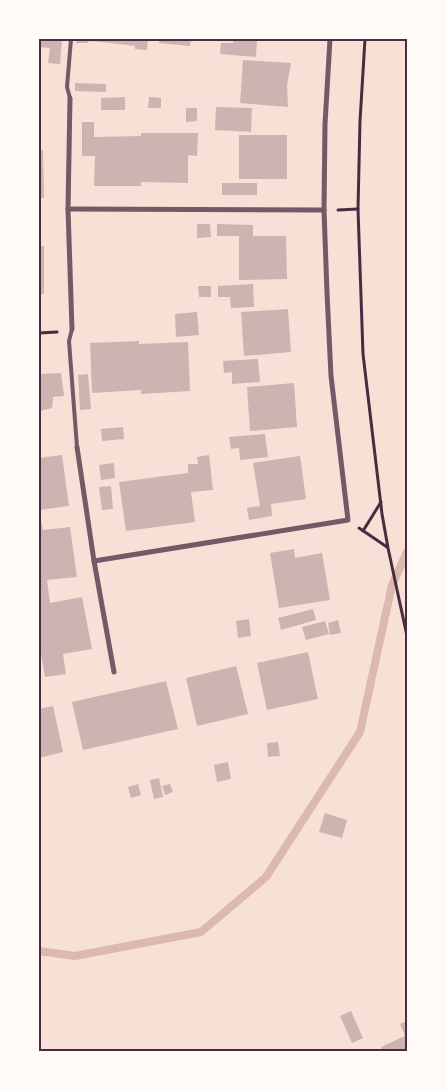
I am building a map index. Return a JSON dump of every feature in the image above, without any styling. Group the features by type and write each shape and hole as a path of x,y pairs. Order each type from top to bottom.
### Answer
{"street":[{"path":"94,561 348,520 331,376 324,210 325,124 330,39"},
{"path":"70,98 68,209 72,329"},
{"path":"68,209 324,210"},
{"path":"77,446 94,561 114,672"}],"lane":[{"path":"70,98 67,87 71,39"},
{"path":"72,329 69,341 77,446"}],"path":[{"path":"365,39 360,121 359,238 363,354 388,548 407,636"},
{"path":"381,502 363,531 388,548"}],"building":[{"path":"39,39 62,39 60,64 48,63 50,48 39,47"},
{"path":"77,39 148,39 147,50 135,49 135,46 111,43 89,41 87,43 76,43"},
{"path":"160,39 191,39 190,46 159,43"},
{"path":"234,39 257,39 256,57 220,54 221,43 233,43"},
{"path":"243,60 291,63 287,85 288,107 240,103"},
{"path":"75,83 106,84 106,92 75,91"},
{"path":"125,97 125,110 101,110 101,98"},
{"path":"149,97 161,98 161,108 148,108"},
{"path":"216,107 252,108 251,132 215,130"},
{"path":"186,108 197,108 197,121 186,122"},
{"path":"82,122 94,122 94,137 141,136 141,133 198,133 197,156 188,155 188,183 141,182 141,186 94,186 95,156 82,156"},
{"path":"239,135 287,135 287,179 239,179"},
{"path":"39,150 43,150 44,198 39,198"},
{"path":"222,183 257,183 257,195 222,195"},
{"path":"197,224 210,224 211,237 197,238"},
{"path":"217,224 253,225 253,236 286,236 287,279 239,280 239,236 217,236"},
{"path":"39,246 44,246 44,294 39,294"},
{"path":"253,284 254,307 231,308 230,297 218,297 218,286"},
{"path":"198,286 211,286 211,297 199,297"},
{"path":"288,309 291,352 244,356 241,312"},
{"path":"197,312 199,335 176,337 175,314"},
{"path":"139,341 139,344 188,342 190,391 141,394 141,390 92,393 90,343"},
{"path":"258,359 260,382 232,384 232,372 224,373 223,361"},
{"path":"61,373 64,396 53,397 52,408 40,411 39,374"},
{"path":"88,374 91,409 80,410 78,375"},
{"path":"294,383 297,427 250,431 247,387"},
{"path":"123,427 124,439 102,441 101,429"},
{"path":"265,434 268,457 240,460 239,448 231,449 229,437"},
{"path":"62,455 69,506 39,510 39,458"},
{"path":"209,455 213,490 191,492 195,522 126,531 119,482 188,473 188,464 198,464 197,457"},
{"path":"300,456 306,499 271,504 272,516 249,520 247,508 260,506 253,463"},
{"path":"114,463 115,478 101,480 99,465"},
{"path":"111,486 113,509 102,510 99,487"},
{"path":"39,511 43,530 70,527 77,577 47,580 50,603 82,597 92,649 63,654 66,674 45,677 39,642"},
{"path":"294,549 295,558 322,553 330,600 279,608 270,553"},
{"path":"313,609 316,620 281,630 278,618"},
{"path":"249,619 251,636 238,638 236,621"},
{"path":"338,620 341,633 330,635 328,623"},
{"path":"325,621 329,634 306,640 302,627"},
{"path":"308,652 318,699 267,710 257,663"},
{"path":"236,666 248,714 197,726 186,678"},
{"path":"166,681 178,729 83,750 72,702"},
{"path":"53,706 63,752 39,758 39,709"},
{"path":"278,742 280,756 268,757 267,743"},
{"path":"228,762 231,779 217,782 214,765"},
{"path":"159,778 163,797 154,799 150,780"},
{"path":"138,784 141,795 131,798 128,787"},
{"path":"170,784 173,792 165,795 162,786"},
{"path":"325,813 347,820 342,838 319,832"},
{"path":"351,1011 363,1038 352,1043 340,1016"},
{"path":"407,1021 407,1051 382,1051 381,1047 405,1036 400,1024"}],"waterway":[{"path":"39,951 75,956 201,932 266,877 360,732 392,585 407,552"}]}
